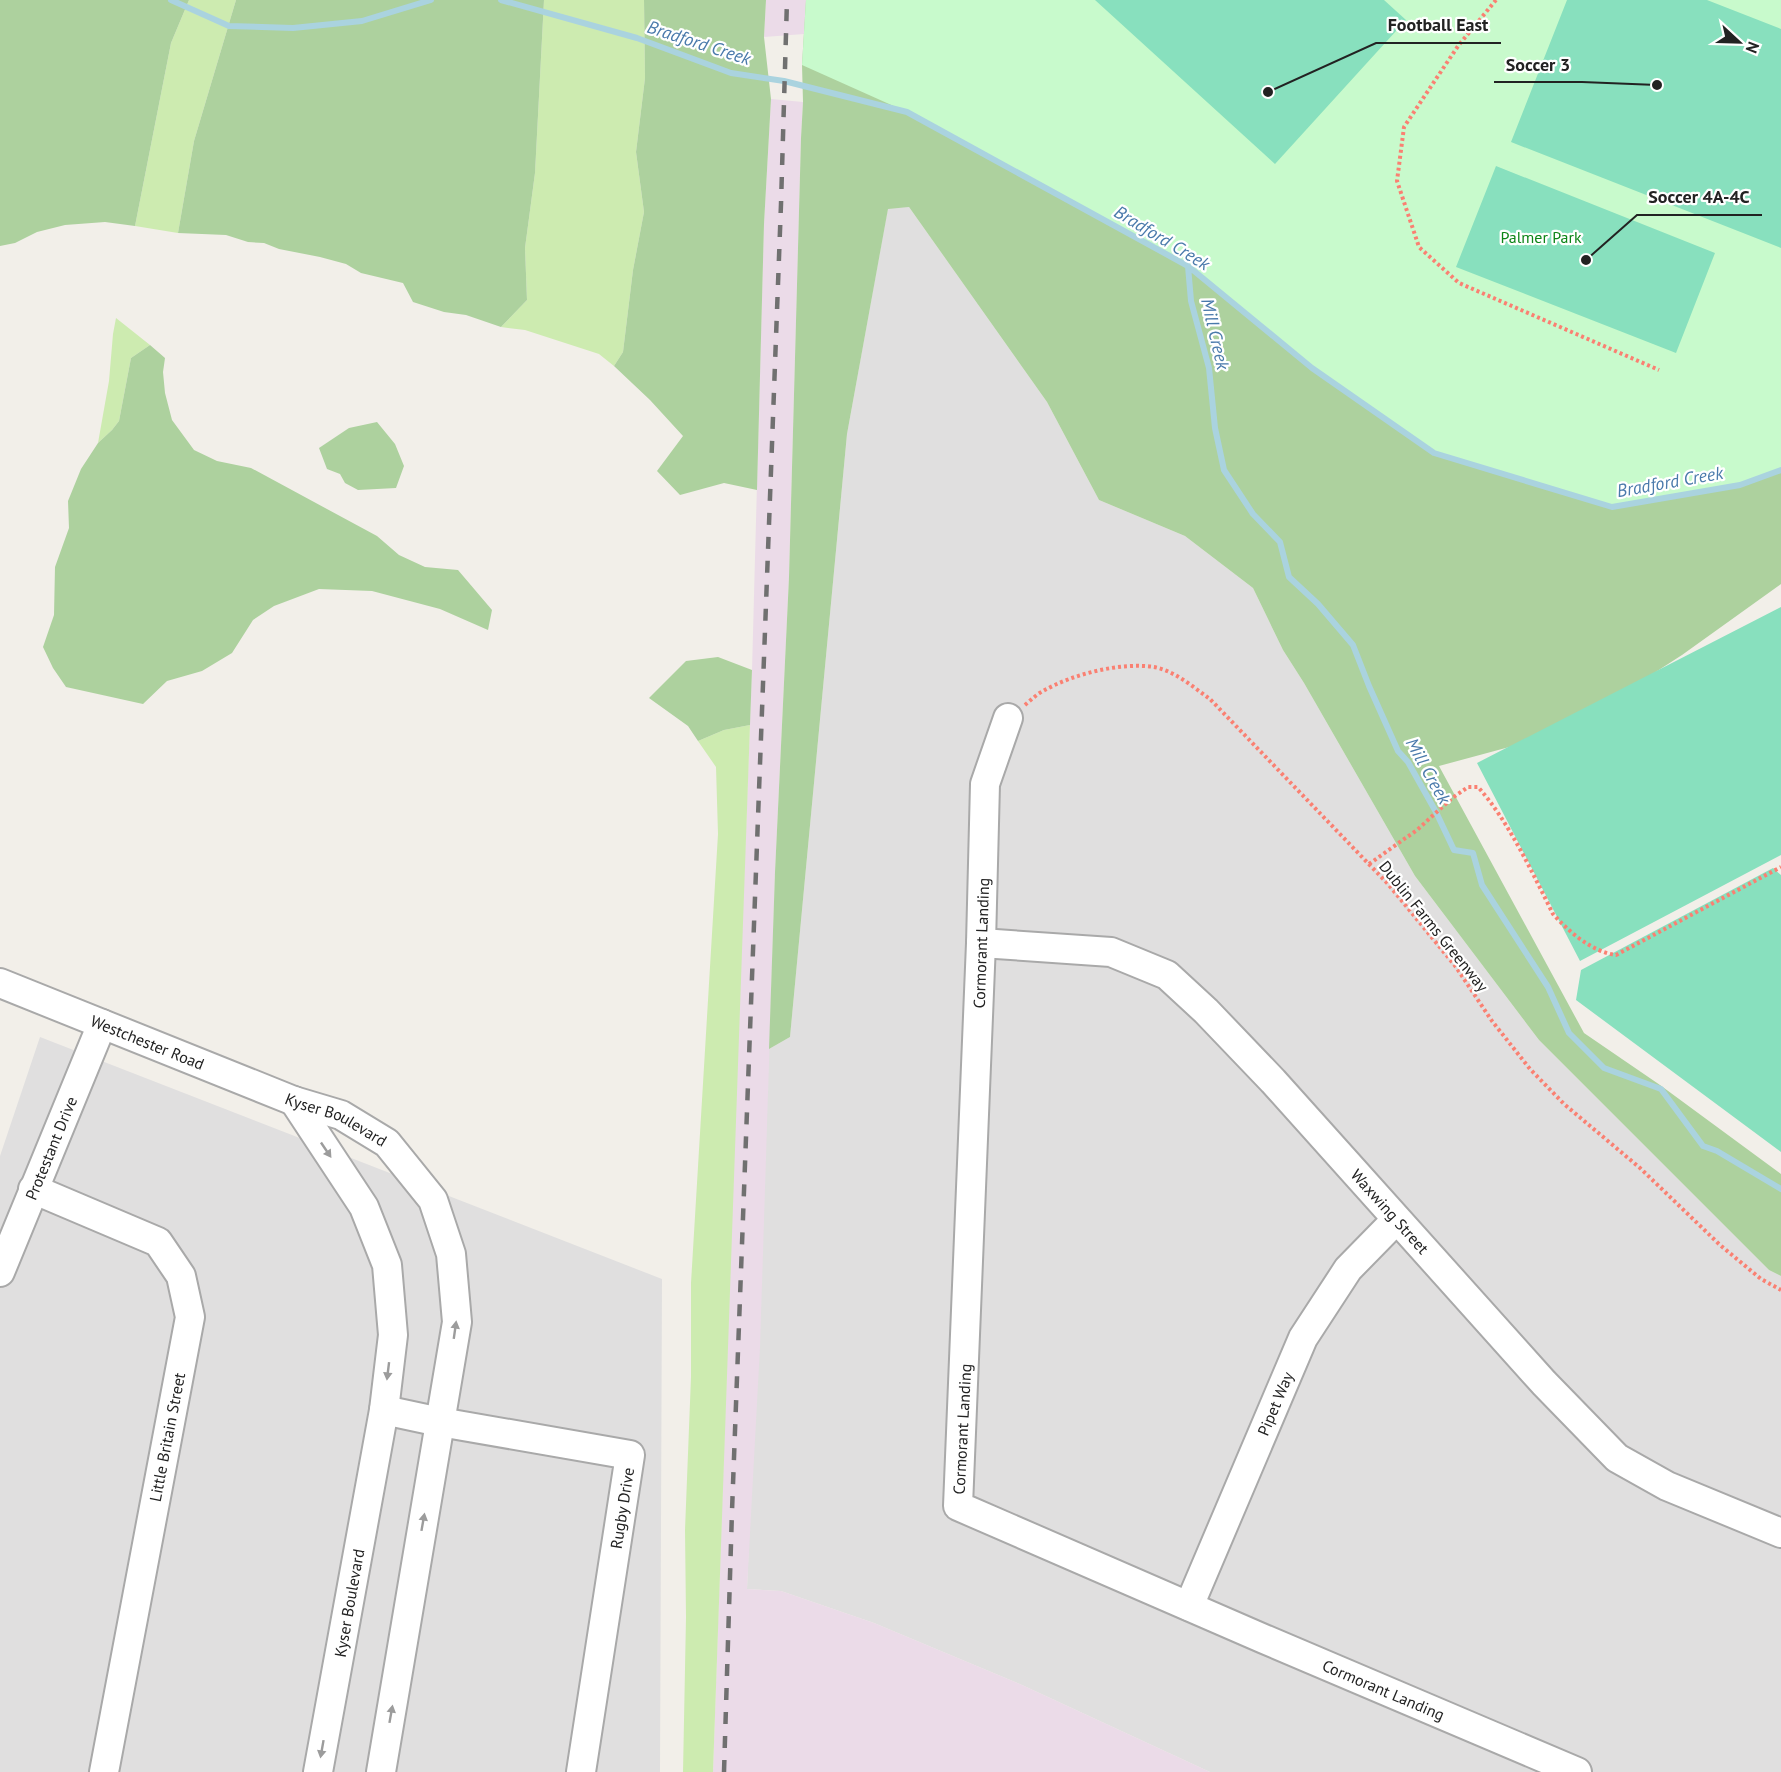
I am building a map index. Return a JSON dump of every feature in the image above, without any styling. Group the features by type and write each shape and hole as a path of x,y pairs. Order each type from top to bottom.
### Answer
{"street":[{"name":"Cormorant Landing","path":"1008,718 985,784 981,942 958,1506 1577,1772"},
{"name":"Waxwing Street","path":"981,942 1111,952 1167,975 1206,1011 1273,1081 1544,1383 1617,1458 1667,1486 1781,1533"},
{"name":"Westchester Road","path":"0,983 294,1101"},
{"name":"Protestant Drive","path":"0,1272 102,1024"},
{"name":"Kyser Boulevard","path":"294,1101 364,1207 387,1265 393,1335 384,1410 318,1772"},
{"name":"Kyser Boulevard","path":"294,1101 341,1115 387,1143 433,1200 451,1254 457,1322 381,1772"},
{"name":"Little Britain Street","path":"33,1190 158,1242 181,1276 190,1317 104,1772"},
{"name":"Pipet Way","path":"1189,1606 1303,1338 1348,1269 1396,1220"},
{"name":"Rugby Drive","path":"384,1410 630,1455 581,1772"}],"path":[{"path":"1496,0 1458,46 1404,127 1397,181 1419,247 1459,283 1659,370"},
{"name":"Dublin Farms Greenway","path":"1008,718 1042,691 1071,678 1116,667 1155,667 1179,677 1210,699 1388,884 1456,967 1492,1021 1530,1069 1564,1104 1640,1168 1720,1245 1761,1279 1781,1290"},
{"path":"1369,864 1417,830 1451,799 1468,787 1478,787 1502,820 1553,914 1564,926 1594,947 1616,955 1781,867"}],"shaded area":[{"path":"766,0 806,0 804,34 764,37"},
{"path":"771,99 803,102 789,577 775,872 760,1347 747,1589 781,1591 874,1623 1022,1685 1210,1772 713,1772 752,670 764,224"},
{"path":"909,207 1047,402 1099,500 1185,536 1253,588 1283,650 1415,876 1539,1040 1769,1270 1781,1276 1781,1772 1210,1772 1022,1685 874,1623 781,1591 747,1589 769,1049 790,1037 847,434 888,208"},
{"path":"40,1037 662,1279 660,1772 0,1772 0,1156"}],"green space":[{"path":"0,0 189,0 171,43 135,226 105,222 65,225 37,232 15,243 0,246"},
{"path":"189,0 236,0 194,141 178,233 135,226 171,43"},
{"path":"236,0 544,0 535,173 525,248 527,300 501,327 466,315 444,312 413,302 403,283 361,273 346,264 226,235 178,233 194,141"},
{"path":"544,0 644,0 645,78 636,152 644,212 633,270 623,352 614,366 599,354 525,330 501,327 527,300 525,248 535,173"},
{"path":"644,0 766,0 764,37 771,99 764,224 757,490 724,483 680,495 657,471 683,436 614,366 623,352 633,270 644,212 636,152 645,78"},
{"path":"806,0 1781,337 1781,584 1682,655 1561,733 1439,766 1584,1033 1660,1085 1781,1174 1781,1276 1769,1270 1539,1040 1415,876 1283,650 1253,588 1185,536 1099,500 1047,402 909,207 888,209 847,434 790,1037 769,1049 789,577 803,102 802,65"},
{"name":"Palmer Park","path":"806,0 1781,0 1781,470 1740,485 1612,507 1434,453 1312,368 1188,266 907,112 802,65"},
{"path":"1095,0 1384,0 1406,20 1275,164"},
{"path":"1567,0 1707,0 1781,29 1781,248 1511,142"},
{"path":"1496,166 1715,253 1676,353 1456,267"},
{"path":"116,318 150,345 131,358 119,421 98,443 109,381"},
{"path":"150,345 165,358 163,372 165,393 172,420 194,450 217,461 251,468 377,536 399,555 425,567 458,570 492,610 488,630 440,609 372,591 319,589 274,606 253,620 232,653 202,671 167,681 143,704 66,687 43,647 54,615 55,567 69,528 68,501 81,469 98,443 119,421 131,358"},
{"path":"377,422 395,444 404,466 396,488 358,490 345,483 340,474 327,469 319,448 349,428"},
{"path":"1781,607 1781,855 1580,961 1477,763"},
{"path":"718,657 752,670 750,725 724,730 698,741 688,726 649,698 686,661"},
{"path":"750,725 713,1772 683,1772 685,1530 691,1377 691,1283 718,834 716,767 698,741 724,730"},
{"path":"1773,868 1781,875 1781,1152 1576,1000 1581,970"}],"waterway":[{"name":"Bradford Creek","path":"171,0 229,26 293,28 362,21 431,0"},
{"name":"Bradford Creek","path":"501,0 637,38 731,73 784,81 907,112 1188,266 1312,368 1434,453 1612,507 1740,485 1781,470"},
{"name":"Mill Creek","path":"1188,266 1191,301 1209,368 1215,428 1224,470 1253,514 1280,542 1289,577 1318,604 1353,645 1398,751 1408,762 1454,850 1473,853 1482,885 1548,987 1569,1033 1604,1068 1661,1089 1703,1146 1717,1151 1781,1189"}],"railway":[{"path":"724,1772 787,0"}],"place":[{"name":"Soccer 3","path":"1657,85"},
{"name":"Football East","path":"1268,92"},
{"name":"Soccer 4A-4C","path":"1586,260"}]}
